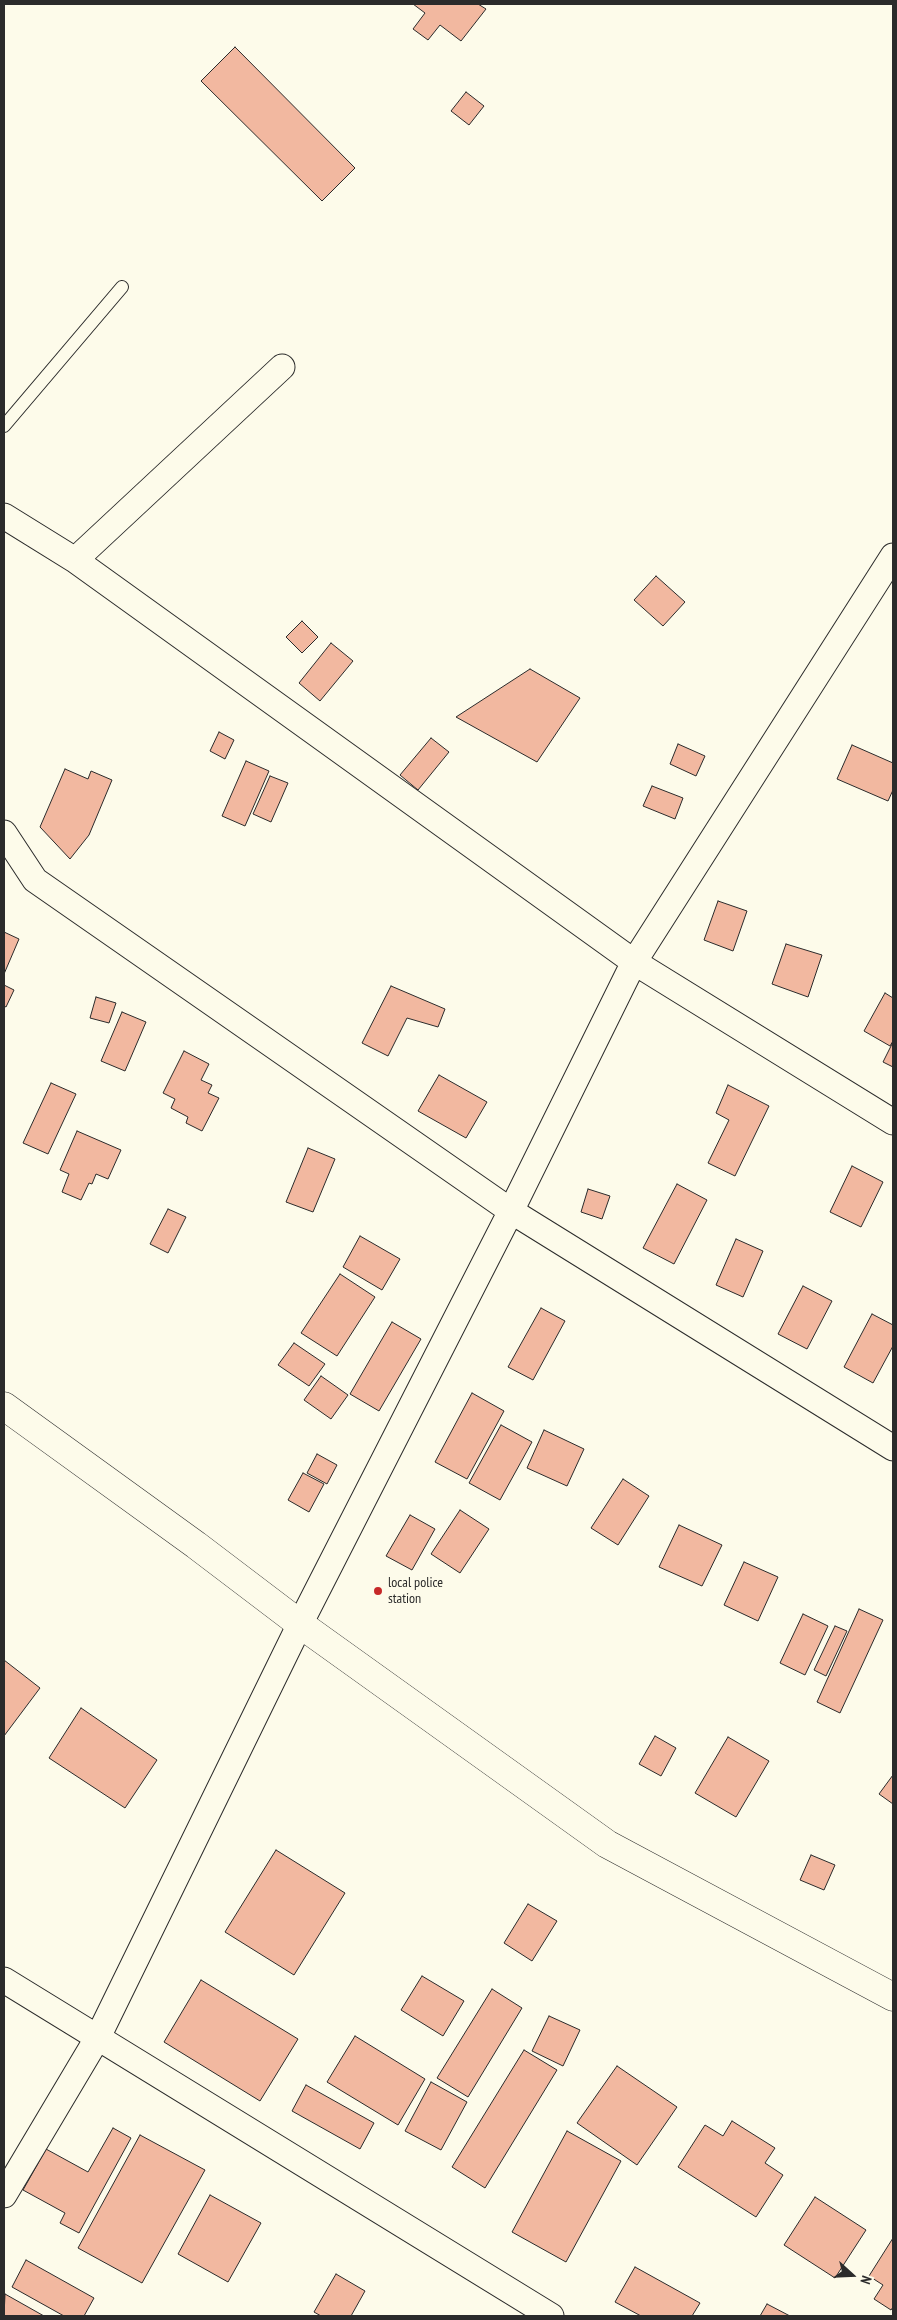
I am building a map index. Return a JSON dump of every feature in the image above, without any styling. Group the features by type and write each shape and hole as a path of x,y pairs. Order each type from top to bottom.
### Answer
{"main road":[{"path":"4,1406 196,1545 300,1624 607,1844 893,1997"}],"street":[{"path":"75,560 282,368"},
{"path":"4,516 75,560 634,962 893,1122"},
{"path":"4,2195 98,2037 300,1624 511,1212 634,962 893,556"},
{"path":"4,833 35,880 511,1212 893,1448"},
{"path":"4,1980 551,2316"}],"lane":[{"path":"4,426 122,287"}],"building":[{"path":"413,4 478,4 486,9 461,41 440,25 428,40 413,29 425,13"},
{"path":"235,47 355,168 322,201 201,81"},
{"path":"466,92 484,106 469,125 451,111"},
{"path":"656,576 685,602 663,626 634,600"},
{"path":"302,621 318,637 302,653 286,637"},
{"path":"331,643 353,661 320,701 299,683"},
{"path":"530,669 580,698 537,762 456,717"},
{"path":"219,732 234,740 225,759 210,751"},
{"path":"431,738 449,752 418,790 400,775"},
{"path":"678,744 705,756 696,776 670,764"},
{"path":"852,745 893,763 893,790 888,801 837,779"},
{"path":"246,761 269,771 245,826 222,816"},
{"path":"65,769 88,779 91,771 112,780 89,835 70,859 40,827"},
{"path":"270,776 288,783 271,822 253,814"},
{"path":"652,786 683,798 675,819 643,806"},
{"path":"718,901 747,911 733,951 704,940"},
{"path":"4,932 19,939 4,974"},
{"path":"786,944 822,955 808,997 772,984"},
{"path":"4,985 14,990 6,1007 4,1006"},
{"path":"391,986 445,1009 438,1027 407,1018 388,1056 362,1043"},
{"path":"885,993 893,998 893,1041 890,1046 864,1031"},
{"path":"96,997 116,1003 109,1023 90,1018"},
{"path":"122,1012 146,1022 125,1071 101,1061"},
{"path":"893,1042 893,1067 883,1062"},
{"path":"184,1051 209,1064 201,1080 212,1085 208,1093 219,1098 202,1131 186,1123 188,1117 171,1108 175,1099 163,1093"},
{"path":"439,1075 487,1102 466,1138 418,1111"},
{"path":"51,1083 76,1094 48,1154 23,1143"},
{"path":"728,1085 769,1106 735,1176 708,1163 729,1120 716,1113"},
{"path":"77,1131 121,1150 108,1179 96,1174 92,1184 89,1183 81,1200 62,1192 69,1174 60,1170"},
{"path":"308,1148 335,1159 313,1212 286,1202"},
{"path":"852,1166 883,1182 861,1227 830,1212"},
{"path":"677,1184 707,1200 674,1264 643,1248"},
{"path":"588,1189 610,1196 602,1219 581,1212"},
{"path":"168,1209 186,1217 168,1253 150,1244"},
{"path":"360,1236 400,1259 382,1290 343,1267"},
{"path":"736,1239 763,1251 743,1297 716,1285"},
{"path":"340,1274 375,1297 337,1356 301,1333"},
{"path":"803,1286 832,1301 807,1349 778,1334"},
{"path":"541,1308 565,1321 533,1380 508,1367"},
{"path":"872,1314 893,1325 893,1346 873,1383 844,1367"},
{"path":"392,1322 421,1339 379,1411 350,1394"},
{"path":"294,1343 325,1364 309,1386 278,1365"},
{"path":"321,1376 348,1395 331,1419 304,1400"},
{"path":"472,1393 504,1411 467,1479 435,1462"},
{"path":"501,1425 532,1442 500,1500 469,1483"},
{"path":"544,1430 584,1449 567,1486 527,1468"},
{"path":"317,1454 337,1465 327,1484 307,1473"},
{"path":"303,1473 324,1484 309,1512 288,1500"},
{"path":"623,1479 649,1496 618,1545 591,1528"},
{"path":"460,1510 489,1529 460,1573 431,1554"},
{"path":"410,1515 435,1529 412,1570 386,1556"},
{"path":"679,1525 722,1545 702,1586 659,1567"},
{"path":"744,1562 778,1577 758,1621 724,1605"},
{"path":"859,1609 883,1620 840,1713 817,1702"},
{"path":"803,1614 828,1626 805,1675 780,1663"},
{"path":"835,1626 847,1631 826,1676 814,1670"},
{"path":"4,1660 40,1688 4,1736"},
{"path":"81,1708 157,1760 125,1808 49,1758"},
{"path":"655,1736 676,1748 661,1776 639,1764"},
{"path":"728,1737 769,1761 736,1817 695,1793"},
{"path":"893,1775 893,1804 879,1794"},
{"path":"276,1850 345,1893 294,1975 225,1932"},
{"path":"811,1855 835,1865 824,1890 800,1880"},
{"path":"528,1904 557,1921 532,1961 504,1943"},
{"path":"422,1976 464,2001 443,2036 401,2010"},
{"path":"201,1980 298,2039 260,2101 164,2042"},
{"path":"492,1989 522,2008 468,2097 437,2078"},
{"path":"549,2016 580,2030 563,2066 532,2051"},
{"path":"355,2036 425,2079 398,2125 327,2082"},
{"path":"524,2050 557,2070 485,2188 452,2167"},
{"path":"617,2066 677,2107 637,2165 577,2123"},
{"path":"431,2082 467,2102 441,2150 405,2131"},
{"path":"306,2085 374,2123 360,2149 292,2111"},
{"path":"732,2121 775,2148 765,2163 783,2175 756,2217 678,2167 705,2125 723,2136"},
{"path":"113,2128 131,2138 79,2233 60,2223 65,2213 23,2190 46,2149 88,2172"},
{"path":"567,2131 621,2161 566,2262 512,2232"},
{"path":"140,2135 205,2170 142,2283 78,2248"},
{"path":"210,2195 261,2223 228,2282 178,2254"},
{"path":"815,2197 866,2230 835,2278 784,2245"},
{"path":"893,2238 893,2307 891,2310 874,2299 883,2285 869,2276"},
{"path":"26,2260 94,2298 84,2316 64,2316 12,2287"},
{"path":"635,2267 700,2303 692,2316 641,2316 615,2302"},
{"path":"336,2274 365,2291 351,2316 321,2316 314,2312"},
{"path":"5,2294 44,2316 4,2316"},
{"path":"767,2304 790,2316 760,2316"}],"place":[{"name":"local police station","path":"378,1591"}]}
